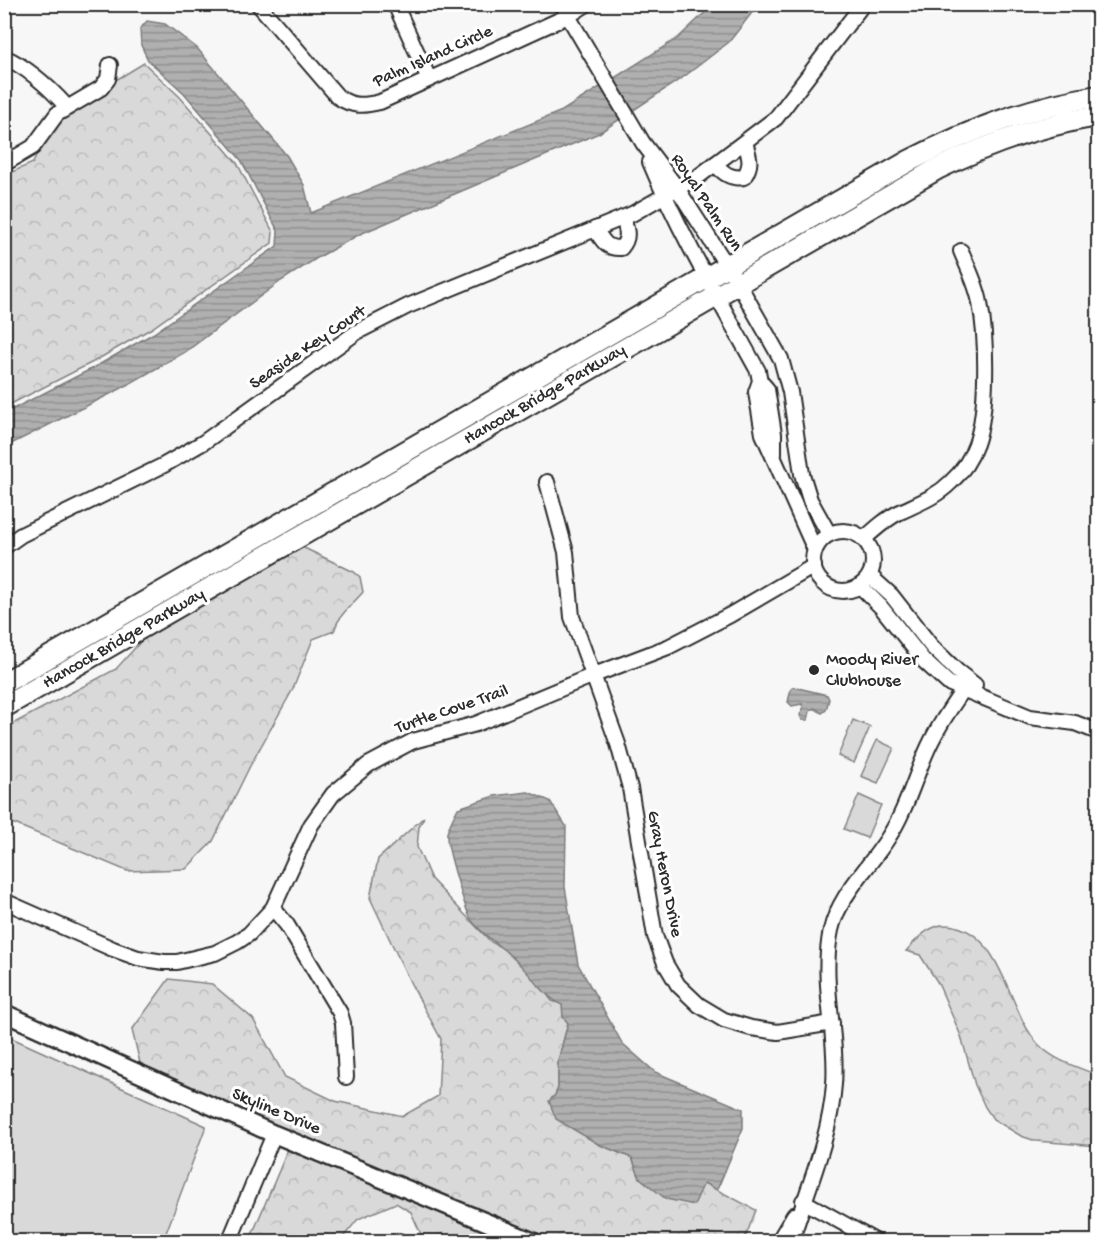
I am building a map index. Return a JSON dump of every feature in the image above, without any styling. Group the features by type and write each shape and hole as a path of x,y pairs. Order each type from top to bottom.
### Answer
{"main road":[{"name":"Hancock Bridge Parkway","path":"4,683 909,161 987,124 1028,111 1098,96"},
{"name":"Hancock Bridge Parkway","path":"4,707 916,180 957,159 1031,131 1098,116"}],"street":[{"name":"Palm Island Circle","path":"258,4 338,97 348,104 362,106 380,102 566,10 587,4"},
{"path":"395,4 429,79"},
{"name":"Seaside Key Court","path":"4,547 21,535 164,465 204,442 357,332 408,306 623,218 715,164 776,118 863,4"},
{"name":"Royal Palm Run","path":"566,10 643,143 677,188 738,283 781,359 796,430 802,474 810,500 829,534"},
{"path":"4,57 18,63 49,87 67,106"},
{"path":"4,164 33,147 57,114 67,106 101,88 108,79 111,65"},
{"path":"715,164 724,174 736,178 744,177 750,168 745,142"},
{"name":"Royal Palm Run","path":"643,143 664,195 706,278 758,371 760,381 767,389 769,434 773,459 815,550"},
{"path":"595,229 606,246 621,248 626,242 628,232 623,218"},
{"path":"864,539 899,512 926,501 941,491 958,476 976,443 985,370 984,328 976,288 961,252"},
{"path":"760,381 786,377"},
{"path":"769,434 796,430"},
{"name":"Gray Heron Drive","path":"547,483 566,552 572,617 618,744 630,788 655,936 665,963 678,985 699,1005 723,1020 751,1028 778,1032 832,1023"},
{"path":"839,531 850,532 864,539 872,551 874,561 865,581 846,591 835,590 820,580 813,566 815,550 821,541 829,534 839,531"},
{"name":"Turtle Cove Trail","path":"4,901 138,958 164,962 190,960 226,948 249,934 273,908 311,825 333,794 368,765 413,741 476,724 668,647 730,615 813,566"},
{"path":"865,581 881,607 924,661 948,683 966,685 997,704 1030,717 1075,723 1098,732"},
{"path":"791,1242 803,1201 822,1154 830,1118 835,1056 826,968 831,930 848,893 888,838 903,810 936,731 966,685"},
{"path":"273,908 288,925 340,1013 343,1023 346,1077"},
{"name":"Skyline Drive","path":"4,1013 274,1134 534,1242"},
{"path":"230,1242 274,1134"},
{"path":"778,1242 803,1201"},
{"path":"803,1201 877,1242"}],"green space":[{"path":"144,63 180,97 237,163 273,232 272,243 152,328 93,362 5,407 5,175 33,163 53,118"},
{"path":"298,545 354,572 360,577 363,592 342,615 334,631 313,639 293,689 250,766 213,841 186,869 127,871 5,820 5,728 116,669 152,629"},
{"path":"853,720 870,727 854,763 838,756"},
{"path":"877,740 894,748 878,783 861,776"},
{"path":"859,795 881,805 867,838 844,829"},
{"path":"424,817 419,827 417,847 431,879 491,942 508,951 552,1001 562,1004 568,1023 558,1061 558,1088 555,1095 598,1144 632,1158 640,1178 704,1183 756,1210 745,1238 752,1241 551,1241 276,1128 141,1067 132,1030 169,979 212,984 253,1019 285,1077 335,1101 403,1116 438,1096 441,1039 411,984 370,898 378,859"},
{"path":"941,925 961,928 977,938 990,953 1027,1029 1044,1050 1058,1059 1098,1075 1098,1146 1036,1141 1021,1136 993,1119 975,1085 961,1036 938,983 920,955 906,951 926,932"},
{"path":"5,1035 206,1126 163,1241 5,1241"},
{"path":"289,1147 518,1241 424,1241 411,1212 396,1203 358,1219 340,1241 249,1242"}],"shaded area":[{"path":"713,5 758,5 729,42 685,76 599,133 360,234 281,281 185,352 120,389 5,447 5,413 95,367 154,333 277,246 278,231 241,160 184,93 148,60 141,45 140,29 147,21 165,24 197,48 287,156 304,185 311,213 562,111 678,38"},
{"path":"794,687 827,695 829,699 826,710 822,713 814,708 810,711 808,720 802,720 800,715 802,704 792,706 788,702 791,689"},
{"path":"528,792 550,801 566,826 565,887 578,964 622,1043 655,1072 743,1109 743,1128 717,1190 704,1183 694,1205 666,1199 640,1178 632,1158 598,1144 556,1119 549,1101 558,1088 558,1061 568,1023 563,1017 562,1005 550,997 513,958 483,933 469,915 447,839 452,820 458,808 494,796"}],"place":[{"name":"Moody River Clubhouse","path":"814,670"}]}
